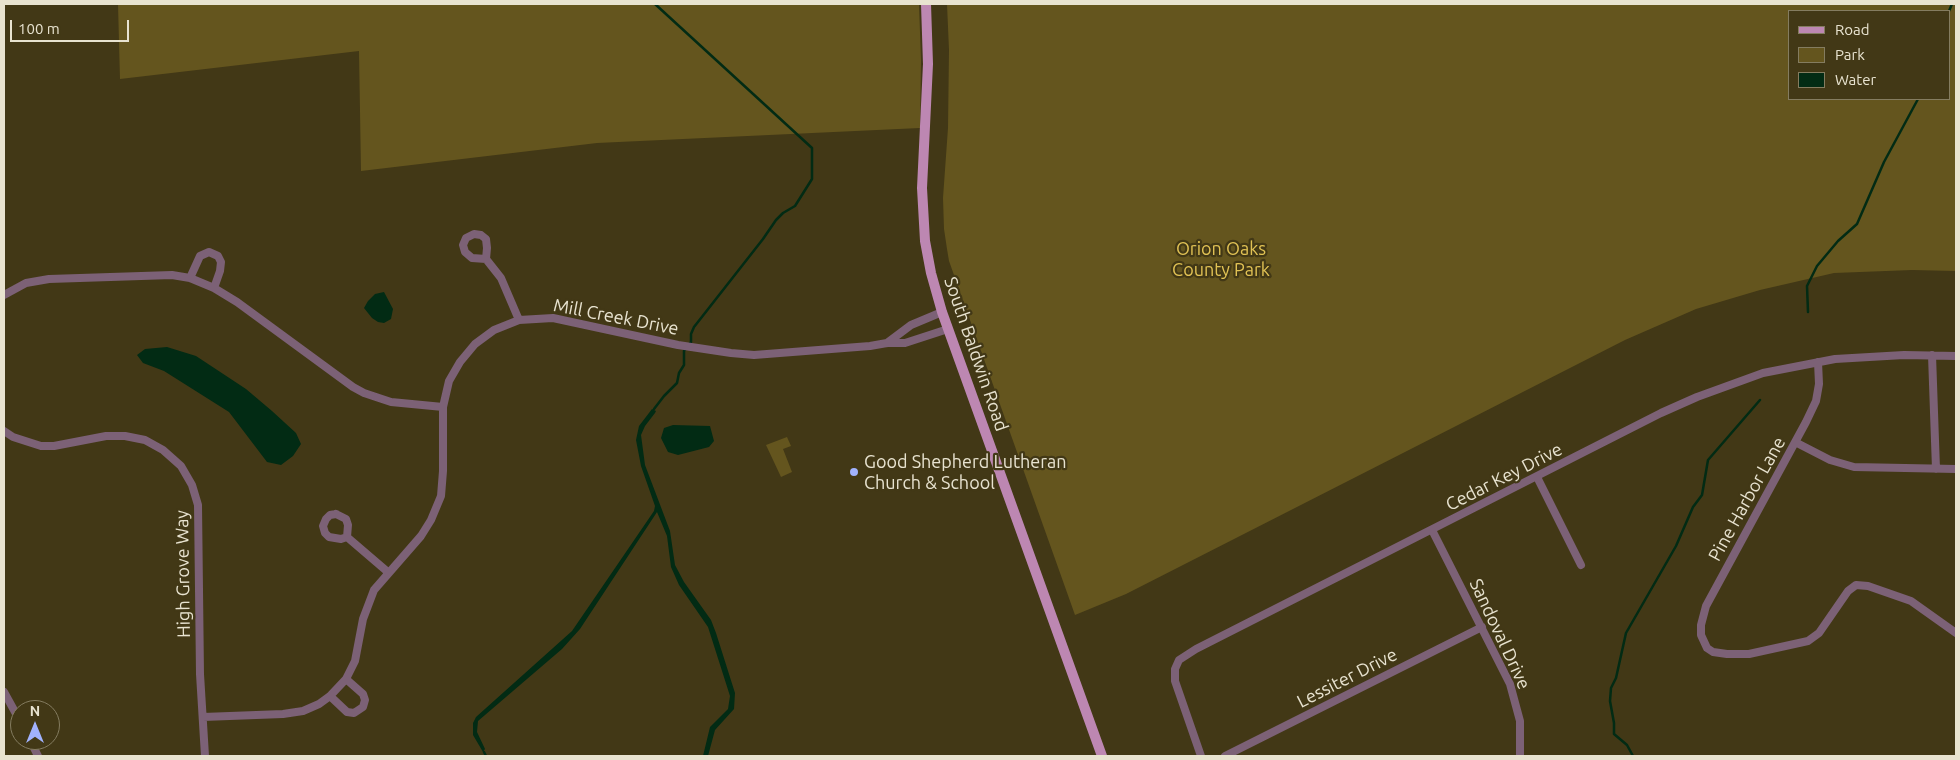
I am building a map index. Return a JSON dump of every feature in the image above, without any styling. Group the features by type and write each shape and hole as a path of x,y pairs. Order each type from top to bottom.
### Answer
{"main road":[{"name":"South Baldwin Road","path":"926,4 928,64 922,219 931,272 948,329 1102,756"}],"street":[{"path":"190,278 200,256 209,252 218,256 221,262 214,288"},
{"path":"486,259 501,278 519,320"},
{"path":"4,295 26,283 49,279 172,275 190,278 214,288 237,302 353,387 391,402 444,407"},
{"name":"Mill Creek Drive","path":"887,343 910,325 942,312"},
{"name":"Mill Creek Drive","path":"203,717 283,714 303,710 319,704 330,696 346,679 355,661 363,619 374,590 421,536 431,520 441,496 444,407 449,381 460,362 475,344 494,330 519,320 553,318 678,345 754,355 906,343 948,329"},
{"path":"1932,355 1936,469"},
{"name":"Cedar Key Drive","path":"1201,756 1175,681 1176,669 1180,660 1233,630 1661,413 1697,397 1763,374 1818,362 1879,356 1956,356"},
{"name":"Pine Harbor Lane","path":"1818,362 1819,384 1816,401 1706,606 1701,625 1701,635 1707,648 1713,652 1727,654 1750,654 1808,641 1818,634 1848,591 1856,585 1868,586 1911,601 1956,633"},
{"name":"High Grove Way","path":"4,431 13,437 41,446 54,446 106,436 125,436 145,440 163,450 181,466 192,485 198,505 200,660 205,756"},
{"path":"1795,442 1830,460 1854,466 1956,469"},
{"path":"1537,477 1581,565"},
{"name":"Sandoval Drive","path":"1432,530 1510,684 1520,721 1520,756"},
{"path":"347,537 388,573"},
{"name":"Lessiter Drive","path":"1225,756 1482,627"},
{"path":"330,696 347,712 354,713 363,708 366,700 363,694 346,679"},
{"path":"4,692 10,703"}],"green space":[{"path":"118,4 919,4 921,60 920,128 597,143 361,171 359,51 120,79"},
{"name":"Orion Oaks County Park","path":"947,4 1956,4 1956,271 1912,270 1834,273 1760,290 1696,309 1625,340 1126,594 1075,615 949,261 944,229 943,198 948,128 949,50"},
{"path":"787,437 791,446 783,449 792,472 781,477 766,445"}],"water":[{"path":"384,292 393,309 391,319 384,323 372,318 364,308 375,294"},
{"path":"167,347 196,356 246,389 272,411 296,433 301,444 293,456 281,465 267,462 229,412 164,371 143,363 137,355 145,349"},
{"path":"652,409 656,411 641,435 645,465 670,531 675,565 684,582 711,620 716,633 735,693 734,709 715,730 708,756 703,756 710,727 728,709 730,696 708,627 679,585 671,567 667,536 657,512 580,629 562,649 478,721 477,732 485,749 483,752 473,735 473,723 476,717 572,631 654,511 655,506 641,466 636,440 639,426"},
{"path":"673,425 710,426 714,441 709,447 678,455 668,452 661,438 664,428"}],"waterway":[{"path":"654,409 677,383 679,373 684,365 684,351 691,342 691,334 694,327 776,220 795,206 812,179 812,148 655,4"},
{"path":"1949,10 1952,4"},
{"path":"1808,312 1807,286 1817,266 1838,241 1857,224 1884,162 1917,100"},
{"path":"1633,756 1627,745 1614,734 1610,701 1611,688 1616,678 1626,633 1676,546 1693,507 1702,495 1708,460 1760,400"},
{"path":"484,752 486,756"}],"place":[{"name":"Good Shepherd Lutheran Church & School","path":"854,472"}]}
